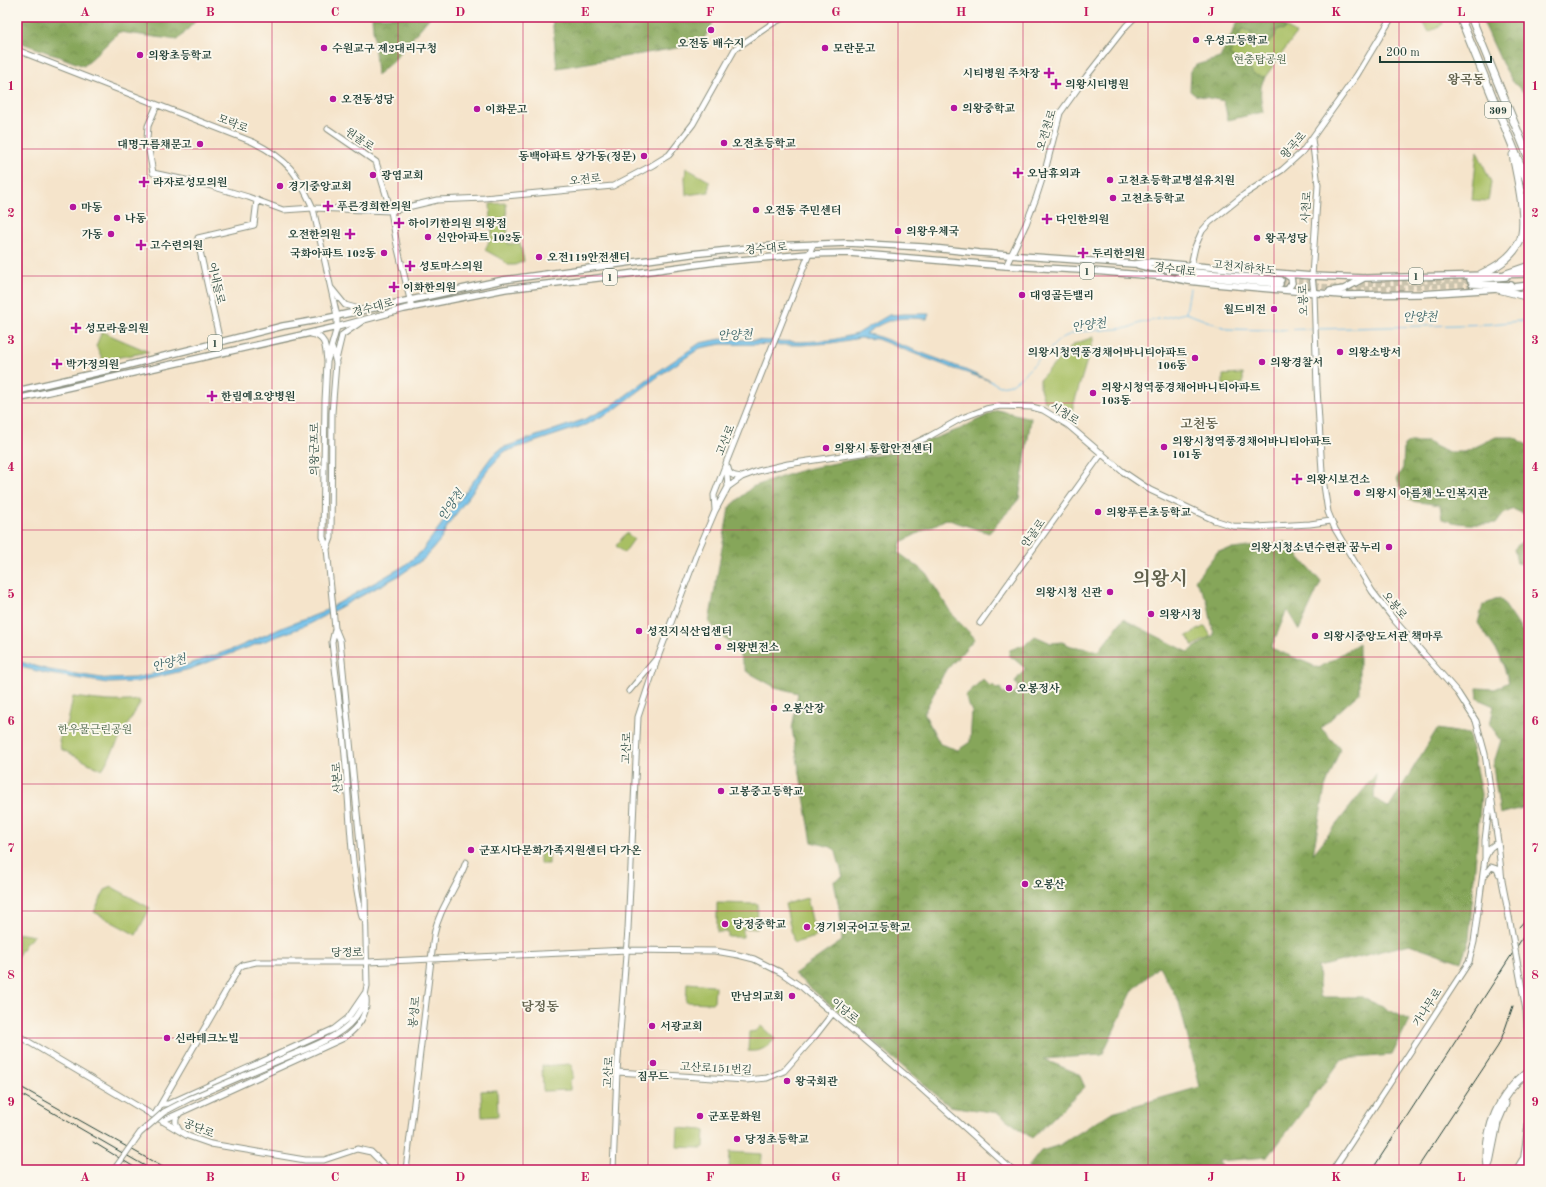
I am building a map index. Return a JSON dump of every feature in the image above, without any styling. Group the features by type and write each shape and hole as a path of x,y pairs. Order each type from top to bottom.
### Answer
{"highway":[{"name":"309","path":"1460,17 1528,183"},
{"name":"309","path":"1472,20 1529,159"},
{"path":"1514,121 1529,150"},
{"path":"1481,274 1505,261 1520,242 1522,212 1512,143"},
{"path":"1528,183 1529,190"},
{"path":"1506,274 1529,266"},
{"path":"1498,289 1529,297"},
{"path":"1490,1168 1486,1154 1491,1122 1505,1096 1529,1071"},
{"path":"1519,1082 1529,1076"}],"main road":[{"name":"경수대로","path":"17,391 113,369 283,326 337,316 503,280 691,254 770,246 869,244 1134,264 1151,262 1285,274 1364,278 1529,274"},
{"name":"경수대로","path":"17,399 337,327 412,308 505,289 716,262 808,254 849,253 1168,277 1188,281 1333,294 1421,294 1498,289 1526,285"},
{"name":"고천지하차도","path":"1134,264 1150,268 1280,282 1191,276 1168,277"},
{"path":"1283,290 1288,289 1292,283 1291,278 1285,274"},
{"name":"1","path":"1520,275 1471,282 1526,285"},
{"path":"1333,294 1329,293 1330,291 1344,289 1364,278"}],"street":[{"name":"오전로","path":"157,105 148,126 147,139 153,173 208,185 257,200 283,210 313,208 391,211 437,200 484,198 613,186 670,154 693,124 735,49 773,23 785,17"},
{"name":"오전천로","path":"1006,266 1036,198 1048,161 1060,113 1128,23 1135,17"},
{"name":"왕곡로","path":"1192,265 1195,247 1202,231 1210,222 1245,194 1282,170 1302,152 1357,74 1392,17"},
{"name":"모락로","path":"17,50 253,142 268,150 291,168 313,208 337,316 337,327"},
{"name":"원골로","path":"328,129 376,162 391,211 397,245 412,308"},
{"name":"사천로","path":"1312,139 1318,185 1312,276"},
{"name":"어내들로","path":"220,342 198,238 254,225 257,200"},
{"path":"808,254 813,244"},
{"name":"고산로","path":"613,1170 617,1072 627,950 637,727 639,713 658,657 715,511 728,487 726,463 771,353 808,254"},
{"name":"오봉로","path":"1312,276 1322,472 1327,506 1331,521 1372,591 1395,621 1458,693 1473,714 1476,721 1485,754 1498,842 1502,881 1529,1027"},
{"path":"331,288 345,305 362,310"},
{"path":"336,363 342,335 364,320"},
{"name":"의왕군포로","path":"332,594 327,549 323,537 324,413 327,362 337,327"},
{"path":"308,333 315,334 324,340 327,362"},
{"name":"의왕군포로","path":"327,549 331,538 332,412 336,363 332,348"},
{"name":"시청로","path":"728,487 742,477 758,471 788,464 908,446 930,436 962,418 986,409 1000,406 1032,407 1043,410 1068,425 1122,471 1150,490 1214,520 1233,526 1257,527 1289,526 1331,521"},
{"name":"안골로","path":"980,623 1102,453"},
{"path":"726,463 729,472 735,476 742,477"},
{"path":"715,511 714,495 726,463"},
{"name":"산본로","path":"114,1170 140,1133 164,1112 189,1099 280,1060 340,1032 360,1010 365,993 367,962 365,927 357,895 345,757 332,642 335,626 332,594"},
{"path":"629,691 658,657"},
{"name":"가나무로","path":"1333,1170 1469,962 1474,942 1485,858 1485,840 1491,792"},
{"path":"1485,858 1490,848 1498,842"},
{"name":"봉성로","path":"406,1170 430,959 436,925 439,915 459,881 466,862"},
{"path":"1482,881 1486,872 1491,867 1497,869 1502,881"},
{"name":"당정로","path":"154,1116 239,968 244,965 256,962 367,962 627,950"},
{"name":"이당로","path":"627,950 715,951 754,959 780,972 833,1013 915,1083 1012,1170"},
{"path":"161,1104 168,1104 334,1029 348,1018 365,993"},
{"path":"162,1121 344,1038 363,1017 367,1005 365,993"},
{"name":"고산로151번길","path":"617,1072 746,1080 767,1078 784,1071 833,1013"},
{"path":"1529,1027 1529,1052"},
{"name":"공단로","path":"17,1035 188,1136 211,1144 305,1160 324,1160 357,1148 371,1152 389,1170"},
{"path":"178,1099 174,1104 174,1108 178,1111 182,1111"},
{"path":"180,1131 175,1122 176,1117 182,1111"},
{"path":"1522,1170 1529,1117"},
{"path":"1516,1170 1525,1152"}],"green space":[{"path":"17,17 199,17 178,40 119,32 84,66 17,41"},
{"path":"372,17 430,17 394,60 377,75"},
{"path":"552,17 716,17 701,44 557,68"},
{"path":"1240,17 1270,17 1286,27 1284,30 1279,29 1276,31 1272,40 1264,46 1257,42 1257,38 1253,37 1249,31 1242,29 1229,55 1250,68 1254,74 1265,77 1261,85 1263,112 1228,120 1224,101 1195,95 1190,91 1191,70 1196,65 1220,58"},
{"path":"1420,17 1440,17 1443,24 1429,32"},
{"path":"1481,17 1529,17 1529,98 1513,82 1502,63"},
{"name":"현충탑공원","path":"1286,27 1296,34 1265,77 1251,74 1229,55 1242,29 1249,31 1253,37 1279,29 1284,30"},
{"path":"1477,151 1491,182 1488,201 1472,200"},
{"path":"686,168 709,181 709,192 686,195"},
{"path":"506,203 508,244 520,243 524,261 515,265 508,265 503,260 485,250 492,235 490,204"},
{"path":"102,331 149,352 103,360 96,346"},
{"path":"1094,337 1070,417 1055,406 1044,401 1040,388 1040,379 1074,344"},
{"path":"1243,374 1243,384 1223,385 1223,375"},
{"path":"997,410 1031,418 1019,499 989,533 946,519 901,542 899,553 926,573 953,616 975,638 944,673 924,713 940,744 958,750 970,742 972,712 965,696 983,679 990,686 993,685 997,689 1000,688 1003,693 1016,693 1018,685 1015,683 1025,668 1009,655 1010,650 1026,644 1035,636 1051,643 1062,642 1071,646 1099,651 1123,619 1188,652 1214,635 1207,600 1195,580 1218,551 1286,542 1321,582 1299,630 1287,610 1271,648 1319,668 1359,643 1359,693 1321,728 1340,749 1325,788 1313,854 1376,774 1374,798 1389,808 1437,729 1469,734 1481,794 1469,939 1461,962 1410,944 1318,967 1320,997 1362,997 1409,1020 1392,1055 1342,1059 1268,1157 1218,1161 1225,1170 1029,1170 1029,1166 1041,1151 1060,1145 1112,1112 1200,1087 1179,1002 1159,966 1133,990 1102,1055 1043,1059 1079,1074 1085,1087 1032,1138 998,1113 949,1106 794,974 842,941 840,913 834,881 843,877 836,852 831,847 812,842 792,729 798,693 775,687 746,671 738,651 709,623 729,508 752,487 802,470 896,452 960,429"},
{"path":"1496,437 1514,437 1529,446 1529,572 1524,564 1517,563 1514,549 1521,542 1527,540 1528,528 1526,515 1513,509 1502,515 1496,523 1482,524 1469,524 1442,519 1440,505 1411,501 1402,491 1397,478 1403,468 1404,446 1410,442 1427,442 1447,452 1465,452"},
{"path":"626,533 634,539 624,553 616,546"},
{"path":"1500,598 1523,632 1529,635 1529,801 1526,807 1500,814 1493,766 1501,740 1490,725 1494,706 1478,699 1477,688 1495,689 1509,682 1500,656 1478,623 1483,605"},
{"path":"1205,626 1211,636 1193,646 1187,636"},
{"name":"한우물근린공원","path":"73,697 115,701 139,700 140,703 102,770 61,749 59,740 68,722"},
{"path":"540,851 549,851 549,864 540,864"},
{"path":"112,887 150,908 136,935 94,912 105,890"},
{"path":"807,898 816,937 794,943 785,904"},
{"path":"717,903 758,904 757,929 743,928 743,937 728,937 728,932 717,932"},
{"path":"17,933 34,936 26,943 17,957"},
{"path":"687,983 713,985 715,987 714,1001 712,1003 686,1002"},
{"path":"761,1026 775,1039 763,1049 748,1051 749,1032 756,1031"},
{"path":"572,1065 573,1077 570,1081 570,1090 543,1091 542,1066"},
{"path":"497,1090 498,1116 482,1117 481,1091"},
{"path":"678,1128 705,1131 704,1147 677,1147"},
{"path":"730,1152 762,1154 761,1170 729,1170"}],"water":[{"path":"929,314 927,319 894,319 873,328 865,334 874,335 991,381 949,367 877,339 860,338 831,343 801,345 721,344 700,348 660,375 614,410 585,425 504,452 490,467 448,525 441,539 425,558 400,575 305,626 190,669 136,682 108,683 49,674 17,666 17,661 49,670 108,679 135,678 178,668 236,648 321,613 404,566 421,552 492,456 502,448 583,420 610,407 700,343 721,339 801,342 832,340 857,334 889,315"}],"waterway":[{"path":"1186,313 1190,288"},
{"name":"안양천","path":"990,381 1000,386 1012,384 1061,338 1077,332 1128,328 1140,323 1186,313 1228,329 1313,329"},
{"name":"안양천","path":"1318,329 1491,324 1529,320"}],"tunnel":[{"path":"1281,280 1317,283"},
{"path":"1351,285 1470,280"},
{"path":"1280,284 1366,289 1472,284"}],"railway":[{"path":"1519,927 1529,916"},
{"path":"1372,1170 1529,928"},
{"path":"1416,1170 1498,1046 1513,1006"},
{"path":"17,1085 168,1170"},
{"path":"17,1092 152,1170"},
{"path":"93,1142 139,1170"}],"place":[{"name":"오전동 배수지","path":"711,30"},
{"name":"우성고등학교","path":"1196,40"},
{"name":"수원교구 제2대리구청","path":"324,48"},
{"name":"모란문고","path":"825,48"},
{"name":"의왕초등학교","path":"140,55"},
{"name":"시티병원 주차장","path":"1049,73"},
{"name":"의왕시티병원","path":"1056,84"},
{"name":"오전동성당","path":"333,99"},
{"name":"의왕중학교","path":"954,108"},
{"name":"이화문고","path":"477,109"},
{"name":"오전초등학교","path":"724,143"},
{"name":"대명구름채문고","path":"200,144"},
{"name":"동백아파트 상가동(정문)","path":"644,156"},
{"name":"오남휴외과","path":"1018,173"},
{"name":"광염교회","path":"373,175"},
{"name":"고천초등학교병설유치원","path":"1110,180"},
{"name":"라자로성모의원","path":"144,182"},
{"name":"경기중앙교회","path":"280,186"},
{"name":"고천초등학교","path":"1113,198"},
{"name":"푸른경희한의원","path":"328,206"},
{"name":"마동","path":"73,207"},
{"name":"오전동 주민센터","path":"756,210"},
{"name":"나동","path":"117,218"},
{"name":"다인한의원","path":"1047,219"},
{"name":"하이키한의원 의왕점","path":"399,223"},
{"name":"의왕우체국","path":"898,231"},
{"name":"가동","path":"111,234"},
{"name":"오전한의원","path":"350,234"},
{"name":"신안아파트 102동","path":"428,237"},
{"name":"왕곡성당","path":"1257,238"},
{"name":"고수련의원","path":"141,245"},
{"name":"국화아파트 102동","path":"384,253"},
{"name":"두리한의원","path":"1083,253"},
{"name":"오전119안전센터","path":"539,257"},
{"name":"성토마스의원","path":"410,266"},
{"name":"이화한의원","path":"394,287"},
{"name":"대영골든밸리","path":"1022,295"},
{"name":"월드비전","path":"1274,309"},
{"name":"성모라움의원","path":"76,328"},
{"name":"의왕소방서","path":"1340,352"},
{"name":"의왕시청역풍경채어바니티아파트 106동","path":"1195,358"},
{"name":"의왕경찰서","path":"1262,362"},
{"name":"박가정의원","path":"57,364"},
{"name":"의왕시청역풍경채어바니티아파트 103동","path":"1093,393"},
{"name":"한림예요양병원","path":"212,396"},
{"name":"의왕시청역풍경채어바니티아파트 101동","path":"1164,447"},
{"name":"의왕시 통합안전센터","path":"826,448"},
{"name":"의왕시보건소","path":"1297,479"},
{"name":"의왕시 아름채 노인복지관","path":"1357,493"},
{"name":"의왕푸른초등학교","path":"1098,512"},
{"name":"의왕시청소년수련관 꿈누리","path":"1389,547"},
{"name":"의왕시청 신관","path":"1110,592"},
{"name":"의왕시청","path":"1151,614"},
{"name":"성진지식산업센터","path":"639,631"},
{"name":"의왕시중앙도서관 책마루","path":"1315,636"},
{"name":"의왕변전소","path":"718,647"},
{"name":"오봉정사","path":"1009,688"},
{"name":"오봉산장","path":"774,708"},
{"name":"고봉중고등학교","path":"721,791"},
{"name":"군포시다문화가족지원센터 다가온","path":"471,850"},
{"name":"오봉산","path":"1025,884"},
{"name":"당정중학교","path":"725,924"},
{"name":"경기외국어고등학교","path":"807,927"},
{"name":"만남의교회","path":"792,996"},
{"name":"서광교회","path":"652,1026"},
{"name":"신라테크노빌","path":"167,1038"},
{"name":"짐무드","path":"653,1063"},
{"name":"왕국회관","path":"787,1081"},
{"name":"군포문화원","path":"700,1116"},
{"name":"당정초등학교","path":"737,1139"}],"district":[{"name":"왕곡동","path":"1466,79"},
{"name":"고천동","path":"1199,423"},
{"name":"의왕시","path":"1160,578"},
{"name":"당정동","path":"540,1006"}]}
